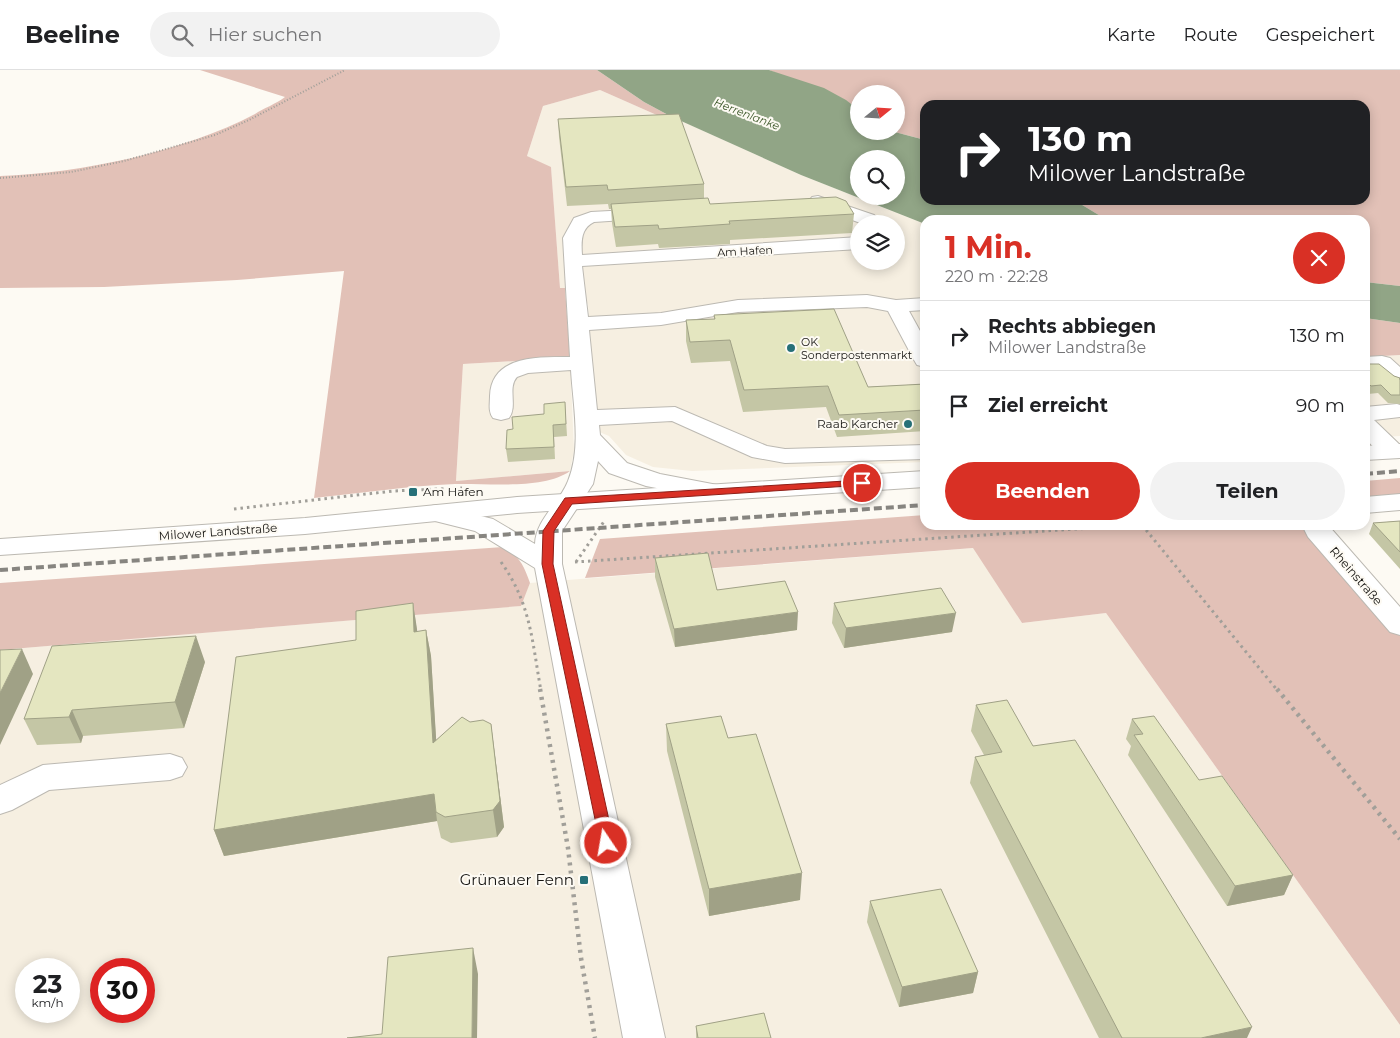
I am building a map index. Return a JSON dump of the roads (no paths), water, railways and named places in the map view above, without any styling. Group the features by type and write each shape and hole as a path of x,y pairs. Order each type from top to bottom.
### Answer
{"street":[{"path":"804,200 829,204 858,215"},
{"path":"644,1038 604,834 562,563 548,531 569,501 584,473 587,427 572,238 580,222 591,217 664,213"},
{"name":"Am Hafen","path":"573,267 850,244"},
{"path":"579,324 661,319 738,306 867,302 896,306 920,304"},
{"path":"896,306 920,351"},
{"path":"501,413 503,379 510,371 522,367 582,363"},
{"path":"1382,363 1400,378"},
{"path":"1370,453 1396,451 1375,409"},
{"path":"587,427 675,414 761,452 785,456 920,452"},
{"name":"Milower Landstraße","path":"587,427 618,468 655,481 719,492"},
{"name":"Milower Landstraße","path":"0,547 304,526 569,501 920,479"},
{"path":"1370,505 1400,502"},
{"name":"Milower Landstraße","path":"436,513 484,525 562,563"},
{"name":"Rheinstraße","path":"1317,530 1400,625"},
{"path":"0,801 43,778 170,767"}],"water":[{"name":"Herrenlanke","path":"597,70 769,70 824,88 850,103 850,140 905,140 905,135 920,139 920,205 1082,205 1099,215 920,215 920,222 877,205 905,205 905,150 850,150 850,194 801,175 670,116 644,102"},
{"path":"1370,283 1400,286 1400,323 1370,319"}],"railway":[{"path":"1370,474 1400,471"},
{"path":"0,570 920,505"}],"place":[{"name":"OK Sonderpostenmarkt","path":"791,348"},
{"name":"Raab Karcher","path":"908,424"},
{"name":"Am Hafen","path":"413,492"},
{"name":"Grünauer Fenn","path":"584,880"}]}
